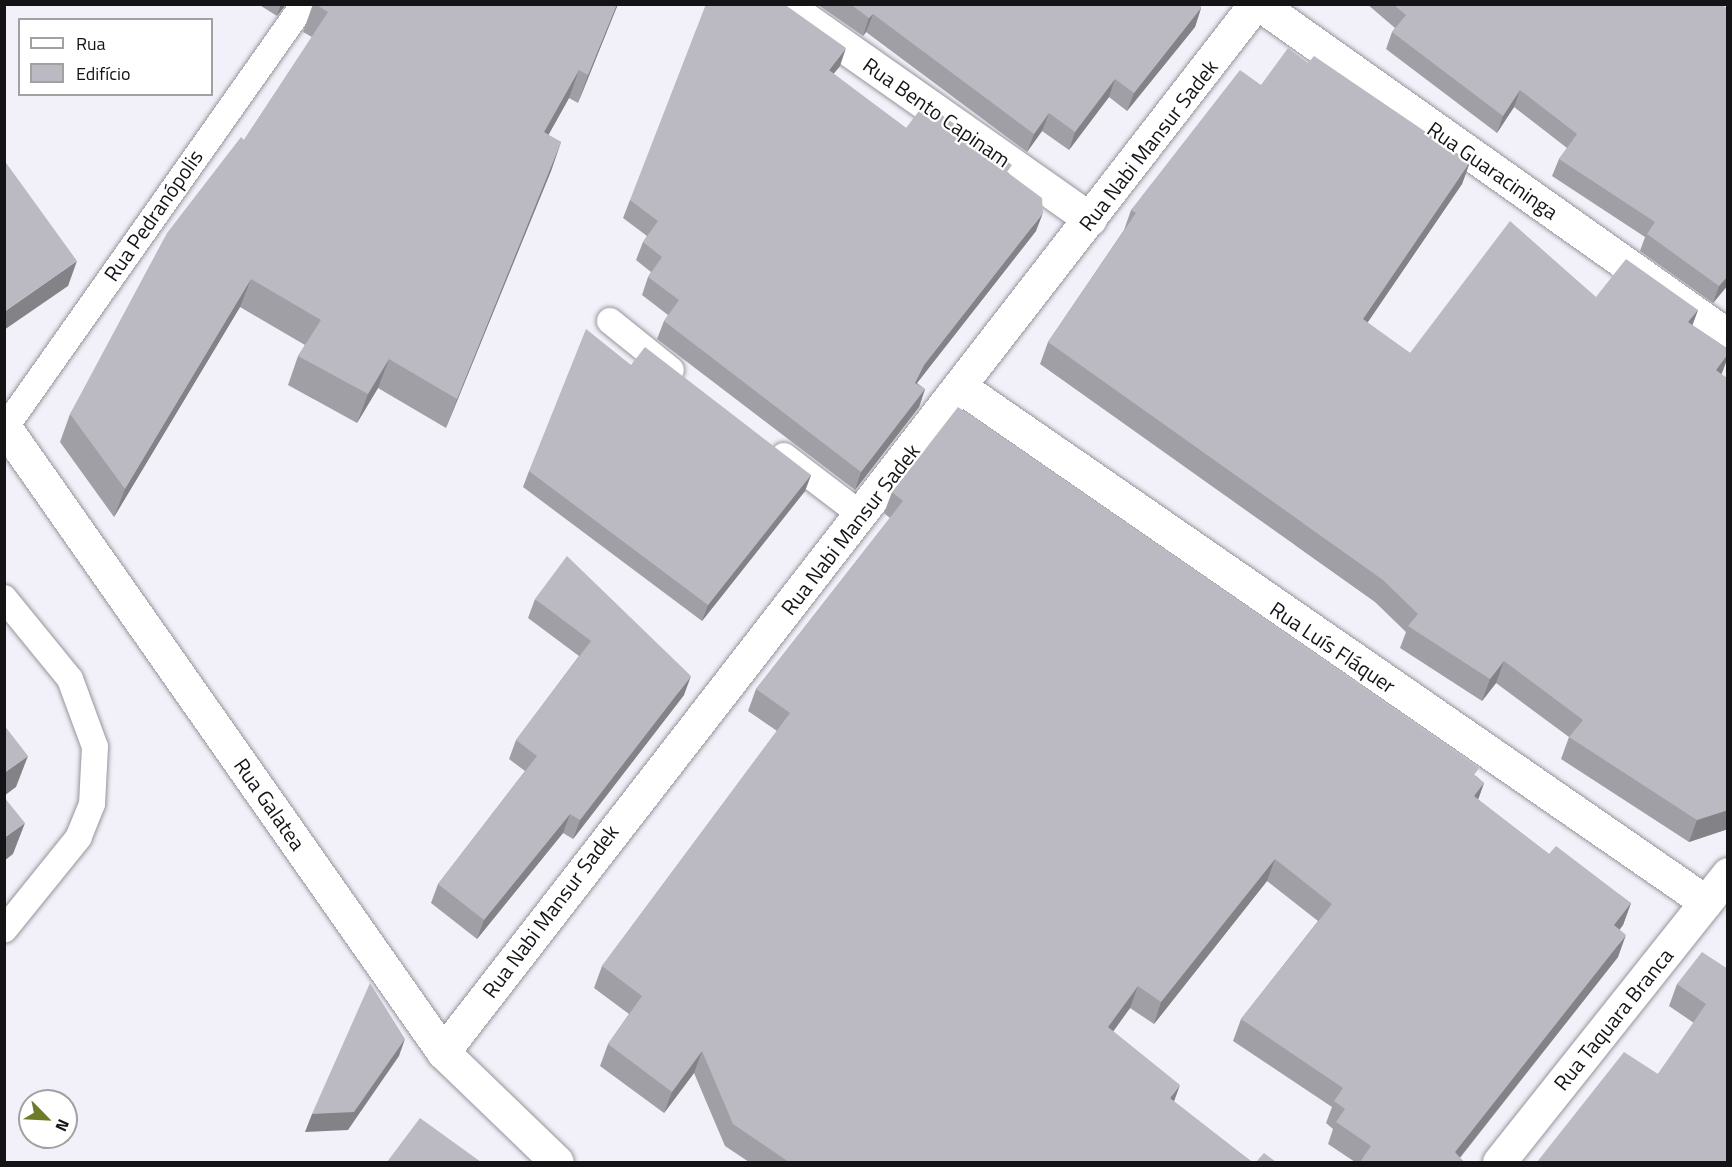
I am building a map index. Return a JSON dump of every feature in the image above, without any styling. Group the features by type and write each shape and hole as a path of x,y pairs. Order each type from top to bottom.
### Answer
{"street":[{"name":"Rua Bento Capinam","path":"784,4 1090,219"},
{"name":"Rua Nabi Mansur Sadek","path":"443,1052 860,514 962,388 1257,4"},
{"name":"Rua Guaracininga","path":"1257,4 1728,336"},
{"name":"Rua Luís Fláquer","path":"962,388 1706,902"},
{"name":"Rua Galatea","path":"5,427 443,1052 557,1162"},
{"name":"Rua Taquara Branca","path":"1499,1162 1728,874"}],"lane":[{"name":"Rua Pedranópolis","path":"5,427 304,4"},
{"path":"610,321 692,386"},
{"path":"762,439 860,514"},
{"path":"4,598 70,679 95,747 92,804 79,837 4,930"}],"building":[{"path":"315,4 617,4 588,75 579,70 544,132 561,142 457,399 389,359 368,394 298,356 321,320 251,279 125,489 70,414 167,233 241,137 244,140 328,12"},
{"path":"706,4 784,4 846,48 829,70 906,128 925,103 1012,165 1007,172 1042,198 1043,213 924,365 915,383 925,389 861,472 664,321 679,300 648,277 662,257 643,242 658,221 630,200"},
{"path":"850,4 1201,4 1201,8 1134,93 1115,79 1075,132 1049,113 1034,134 873,14 869,18"},
{"path":"1393,4 1720,4 1728,9 1728,276 1719,286 1647,234 1655,222 1559,159 1577,134 1520,90 1503,116 1392,32 1406,15"},
{"path":"1288,48 1308,63 1314,56 1470,162 1363,319 1410,353 1510,221 1596,297 1626,259 1698,310 1688,322 1728,349 1728,354 1716,370 1728,379 1728,810 1697,820 1569,737 1583,720 1504,661 1490,679 1408,626 1418,614 1383,580 1048,342 1136,213 1131,210 1240,70 1261,85"},
{"path":"4,160 77,261 4,312"},
{"path":"586,329 631,365 645,347 811,475 708,605 529,471"},
{"path":"958,407 1479,768 1474,775 1484,783 1474,796 1549,854 1556,846 1631,903 1614,925 1626,935 1455,1152 1464,1162 1360,1162 1371,1146 1336,1122 1345,1109 1334,1101 1343,1088 1241,1019 1332,904 1275,859 1161,1002 1138,986 1108,1027 1180,1085 1170,1098 1252,1162 789,1162 733,1124 702,1051 672,1092 608,1044 642,996 602,966 790,713 756,689 903,501 892,492"},
{"path":"567,556 691,676 580,820 570,814 484,920 438,884 537,756 516,740 591,641 535,599"},
{"path":"4,725 28,756 4,773"},
{"path":"4,797 25,823 4,838"},
{"path":"1702,952 1728,969 1728,1162 1537,1162 1624,1052 1658,1074 1706,1004 1677,984"},
{"path":"370,983 405,1039 354,1112 312,1114"},
{"path":"420,1118 481,1162 387,1162"},
{"path":"1264,1153 1276,1162 1256,1162"}]}
